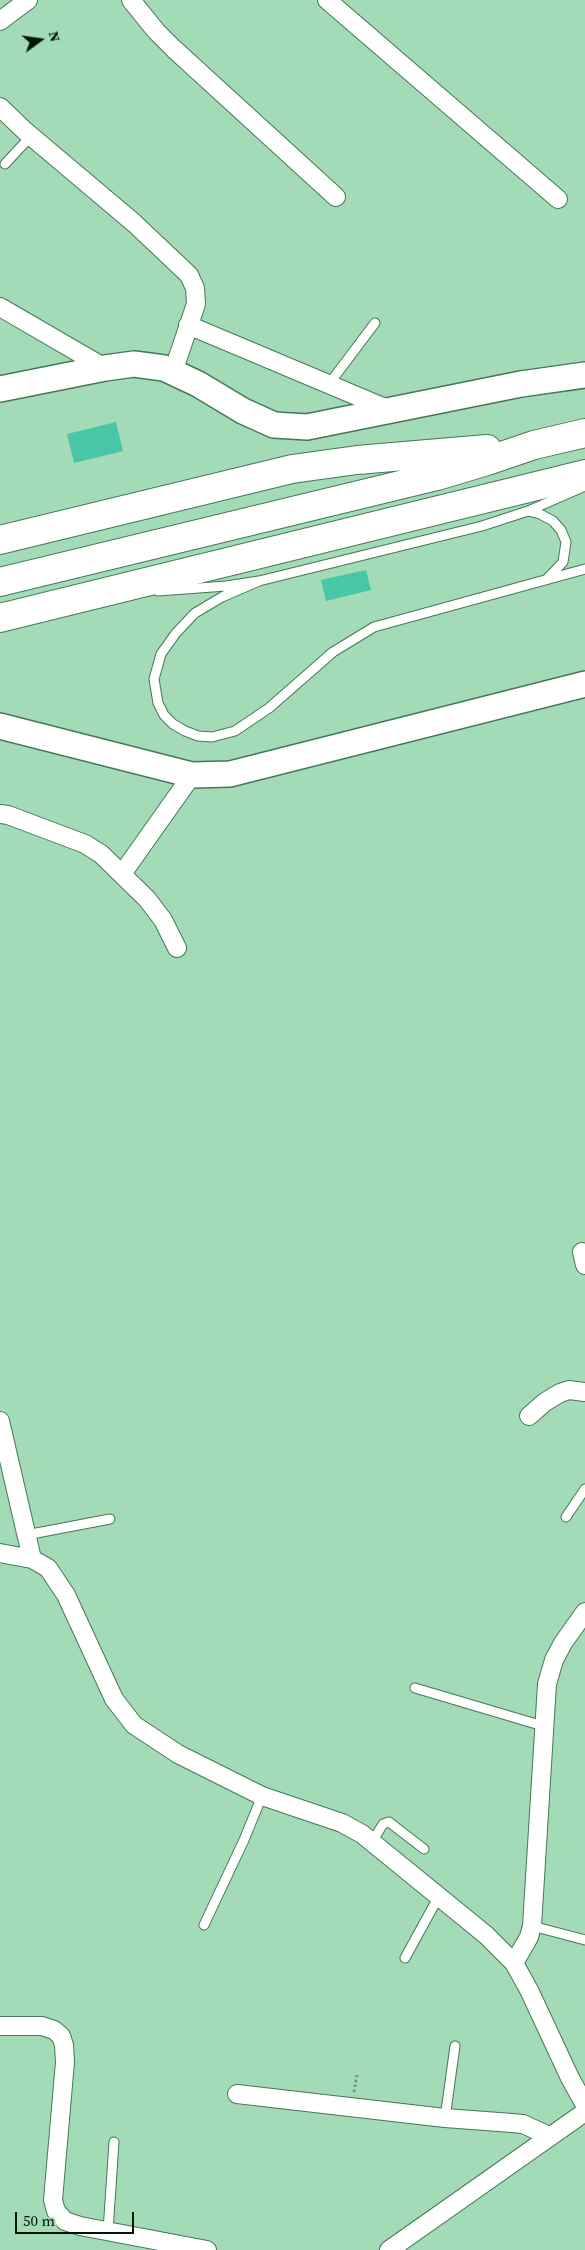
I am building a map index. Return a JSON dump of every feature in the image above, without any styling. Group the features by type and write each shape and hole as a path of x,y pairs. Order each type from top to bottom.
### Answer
{"highway":[{"path":"0,582 437,476 487,462 534,445 585,433"},
{"path":"0,540 292,469 357,460 534,445"},
{"path":"0,618 585,474"}],"main road":[{"path":"0,389 134,364 164,368 198,384 243,411 274,425 307,427 521,384 585,375"},
{"path":"0,726 192,774 230,774 585,684"}],"street":[{"path":"0,21 28,0"},
{"path":"131,0 156,31 336,197"},
{"path":"327,0 558,199"},
{"path":"0,107 31,136 134,223 188,275 195,288 196,304 173,372"},
{"path":"2,312 105,368"},
{"path":"188,325 390,410"},
{"path":"122,874 192,774"},
{"path":"0,814 8,815 84,844 101,854 147,899 163,920 177,948"},
{"path":"529,1416 545,1402 560,1393 569,1390 585,1392"},
{"path":"0,1421 32,1559"},
{"path":"0,1554 32,1559 48,1568 66,1594 114,1699 134,1726 178,1754 262,1796 342,1823 372,1842 486,1935 514,1963 529,1990 570,2078 585,2104"},
{"path":"514,1963 529,1936 532,1926 547,1684 554,1660 563,1643 585,1612"},
{"path":"0,2026 42,2026 54,2030 61,2036 64,2045 65,2062 54,2200 56,2211 65,2221 207,2250"},
{"path":"237,2094 445,2118 523,2124 549,2136"},
{"path":"389,2250 585,2112"}],"lane":[{"path":"5,164 31,136"},
{"path":"329,384 375,323"},
{"path":"93,595 195,589 259,581 482,526 528,511 585,486"},
{"path":"528,511 553,521 561,530 566,542 564,562 545,581"},
{"path":"259,581 222,597 195,613 176,633 161,654 154,679 158,703 164,715 173,724 185,731 198,736 212,737 235,732 269,708 332,652 374,627 585,570"},
{"path":"566,1517 585,1489"},
{"path":"26,1535 110,1519"},
{"path":"415,1688 543,1726"},
{"path":"204,1925 244,1840 262,1796"},
{"path":"372,1842 383,1824 389,1822 424,1849"},
{"path":"406,1958 439,1896"},
{"path":"532,1926 585,1940"},
{"path":"445,2118 456,2046"},
{"path":"108,2231 114,2142"}],"building":[{"path":"116,422 123,451 74,463 67,434"},
{"path":"366,570 371,590 326,601 321,580"}]}
